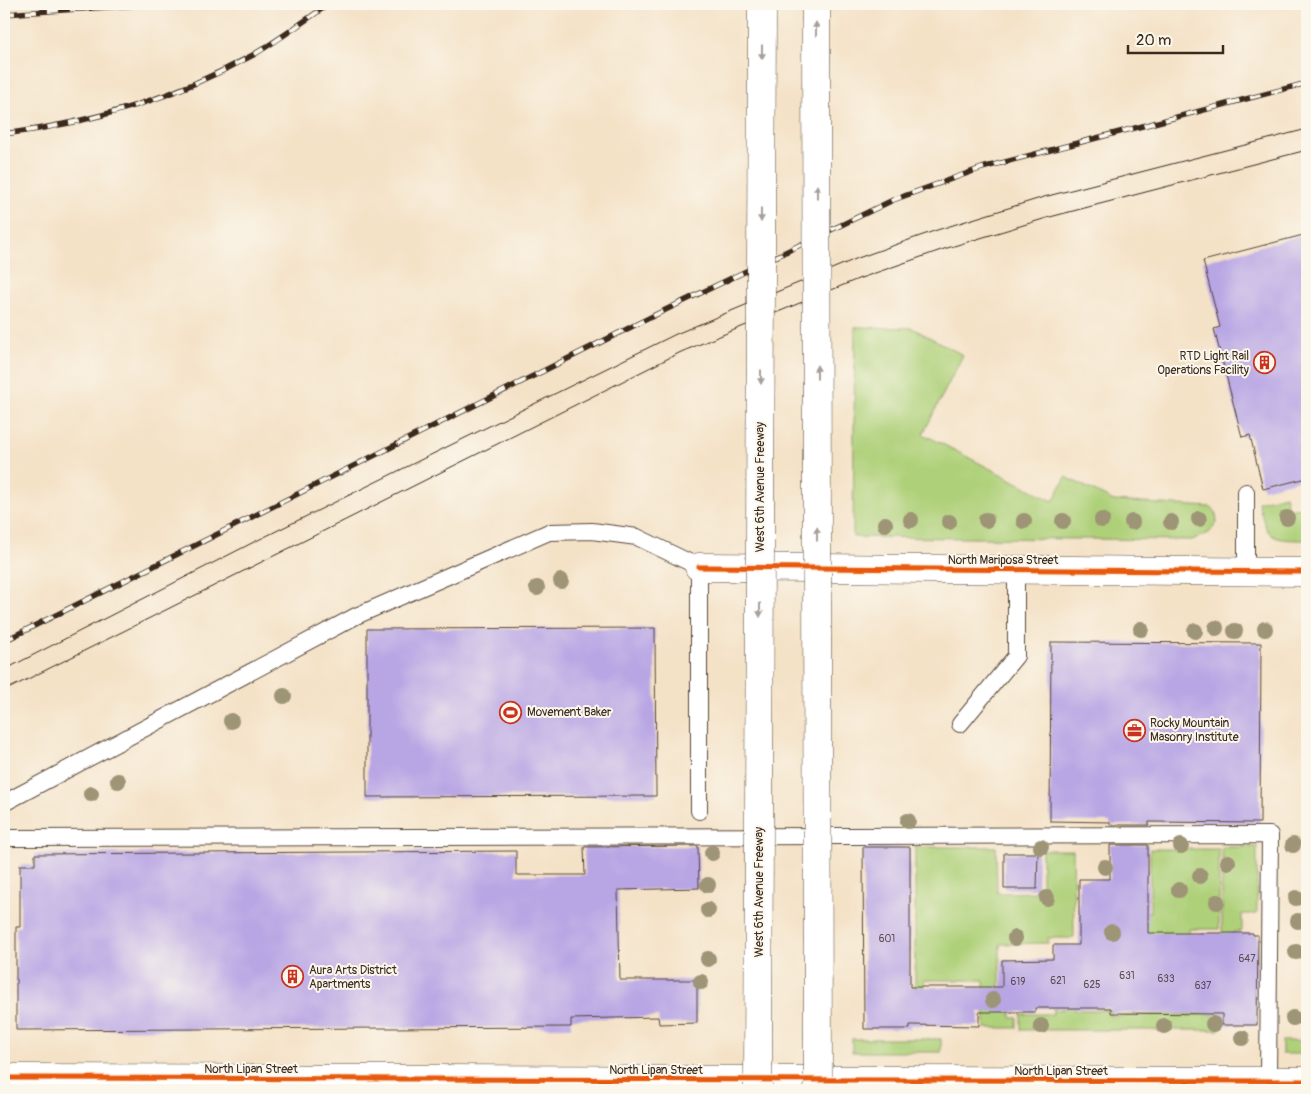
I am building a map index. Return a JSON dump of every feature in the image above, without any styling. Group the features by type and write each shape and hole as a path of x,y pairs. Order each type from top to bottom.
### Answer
{"main road":[{"name":"West 6th Avenue Freeway","path":"758,1090 762,4"},
{"path":"816,4 823,1085"},
{"name":"North Mariposa Street","path":"699,568 1246,570 1307,572"},
{"name":"North Lipan Street","path":"4,1078 707,1085 1307,1081"}],"lane":[{"path":"1246,492 1246,570"},
{"path":"4,803 356,616 549,532 592,531 637,537 699,568 699,811"},
{"path":"823,1085 827,836 827,569"},
{"path":"960,724 1016,656 1016,570"},
{"path":"4,838 1270,835 1268,1081"}],"green space":[{"path":"855,327 912,328 963,355 923,434 1053,501 1066,477 1114,501 1210,507 1216,512 1217,523 1209,533 1192,540 853,537"},
{"path":"1285,495 1288,508 1300,509 1307,507 1307,540 1277,538 1272,535 1264,524 1258,502"},
{"path":"915,847 996,847 997,893 1042,892 1042,850 1073,850 1074,938 1048,938 1048,943 1000,944 1000,1007 1011,1007 1011,1017 1017,1017 1017,1028 985,1028 984,980 924,980 924,1021 915,1021"},
{"path":"1222,847 1257,847 1257,914 1242,914 1242,931 1233,932 1233,979 1222,979"},
{"path":"1150,849 1219,849 1219,929 1189,929 1189,941 1147,940 1110,912 1150,912"},
{"path":"1062,1003 1073,1003 1074,1010 1110,1010 1110,1016 1219,1014 1219,1030 1021,1030 1021,1014 1053,1014 1053,1009 1062,1010"},
{"path":"852,1039 941,1039 941,1052 852,1052"},
{"path":"1282,1041 1307,1041 1307,1054 1282,1054"}],"building":[{"name":"RTD Light Rail Operations Facility","path":"1307,234 1307,478 1263,489 1250,435 1242,437 1214,329 1220,327 1203,261"},
{"name":"Movement Baker","path":"655,628 656,796 367,797 367,629"},
{"path":"1051,642 1261,643 1260,823 1149,822 1149,825 1110,825 1110,822 1050,821"},
{"path":"1110,845 1148,845 1148,933 1253,933 1253,935 1258,935 1257,1025 1222,1025 1222,1014 1111,1013 1111,1008 1035,1008 1035,1012 979,1012 979,1026 910,1025 910,1029 864,1029 863,847 910,847 910,987 1002,987 1002,960 1053,959 1053,945 1079,945 1079,879 1110,879"},
{"name":"Aura Arts District Apartments","path":"698,846 699,888 618,890 620,980 697,980 697,1023 659,1024 658,1017 571,1019 571,1027 16,1030 16,927 20,927 20,865 35,865 35,854 516,851 516,875 585,875 584,847"},
{"path":"1004,853 1038,853 1037,889 1004,889"}],"tram line":[{"path":"4,670 250,544 676,334 858,258 937,230 1044,197 1307,129"},
{"path":"4,691 681,352 858,279 944,249 1050,217 1307,150"}],"railway":[{"path":"4,14 153,4"},
{"path":"4,134 101,116 194,84 253,55 329,4"},
{"path":"4,641 655,315 893,200 982,168 1307,83"}],"cycle path":[{"path":"699,567 1307,572"},
{"path":"4,1078 1307,1081"}],"place":[{"name":"RTD Light Rail Operations Facility","path":"1265,363"},
{"name":"Movement Baker","path":"511,712"},
{"name":"Rocky Mountain Masonry Institute","path":"1134,730"},
{"name":"Aura Arts District Apartments","path":"293,977"}]}
